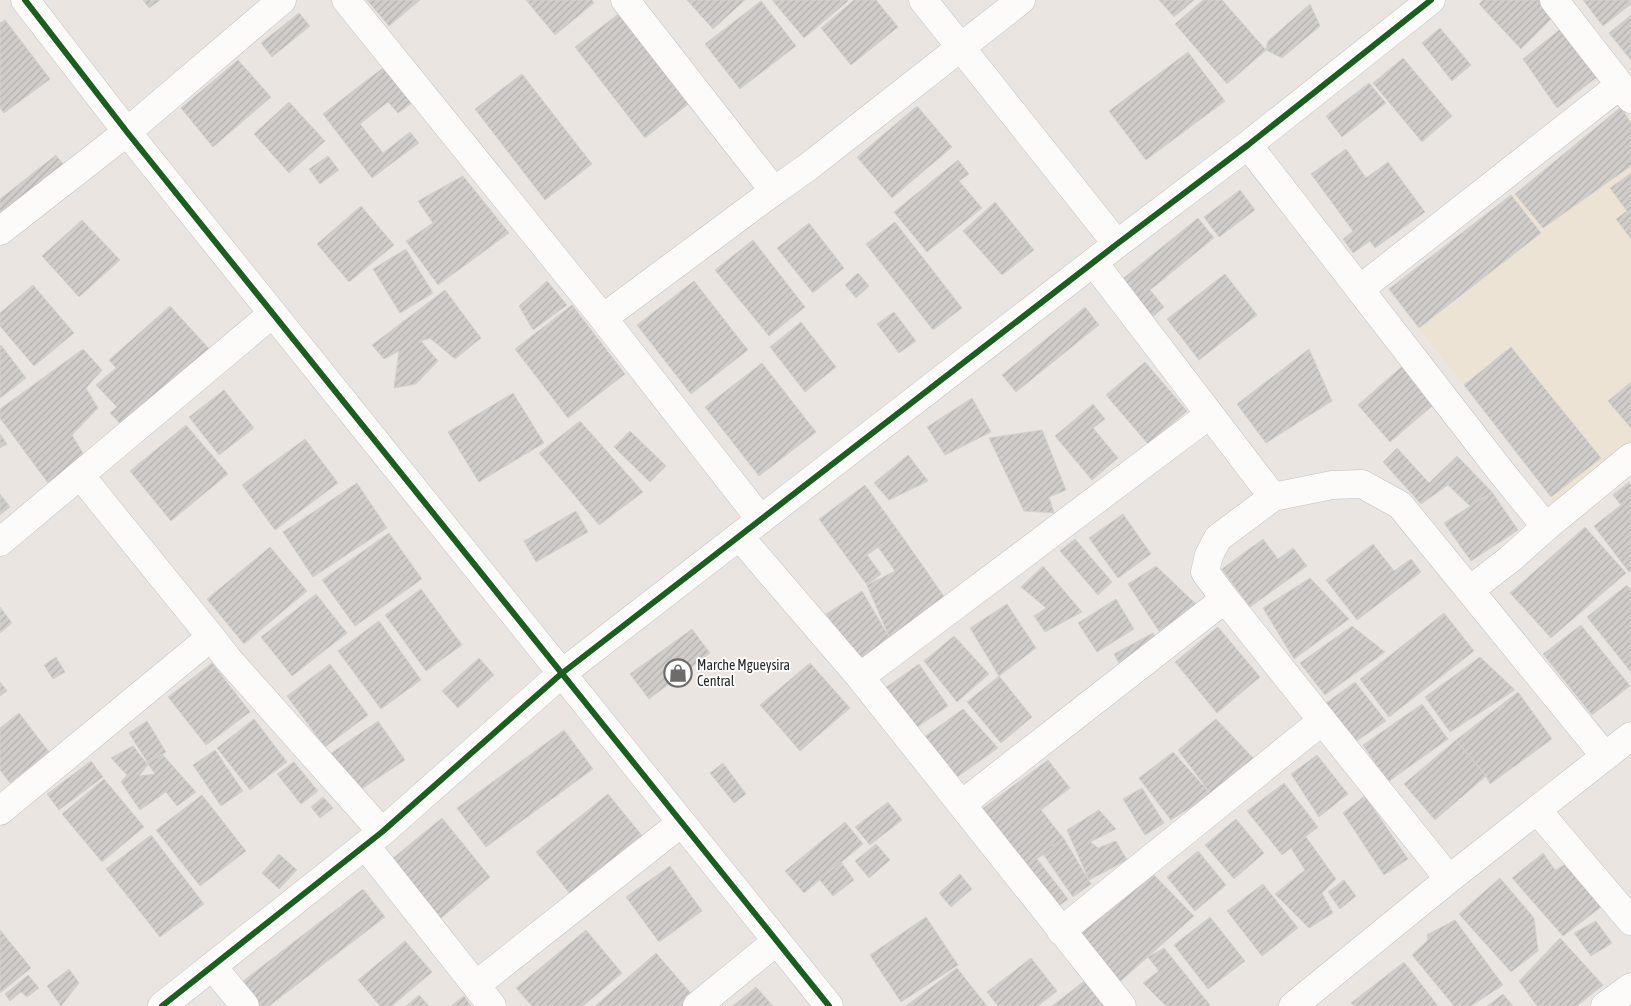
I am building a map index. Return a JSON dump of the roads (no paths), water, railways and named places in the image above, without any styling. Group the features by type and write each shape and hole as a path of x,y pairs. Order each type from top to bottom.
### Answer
{"street":[{"path":"0,231 127,132 282,0"},
{"path":"346,0 603,318 761,520"},
{"path":"625,0 774,191"},
{"path":"923,0 1117,244"},
{"path":"603,318 808,167 1021,0"},
{"path":"162,1006 374,838 561,674 1248,145 1431,0"},
{"path":"1360,289 1625,92 1554,0"},
{"path":"28,1 127,132 828,1006"},
{"path":"1248,145 1496,466 1546,527"},
{"path":"1094,263 1273,498"},
{"path":"0,542 272,314"},
{"path":"860,677 1209,415"},
{"path":"1470,590 1510,559 1631,457"},
{"path":"80,476 374,838 484,996 681,823"},
{"path":"1449,879 1205,572 1209,555 1218,538 1273,498 1332,484 1362,484 1400,505 1605,756"},
{"path":"739,536 860,677 1122,1006"},
{"path":"962,804 1225,599"},
{"path":"0,811 211,637"},
{"path":"1061,931 1322,720"},
{"path":"1293,1006 1449,879 1631,736"},
{"path":"1537,810 1631,921"},
{"path":"698,1006 777,941"},
{"path":"212,966 245,1006"},
{"path":"1605,1006 1631,987"}],"place":[{"name":"Marche Mgueysira Central","path":"678,673"}]}
